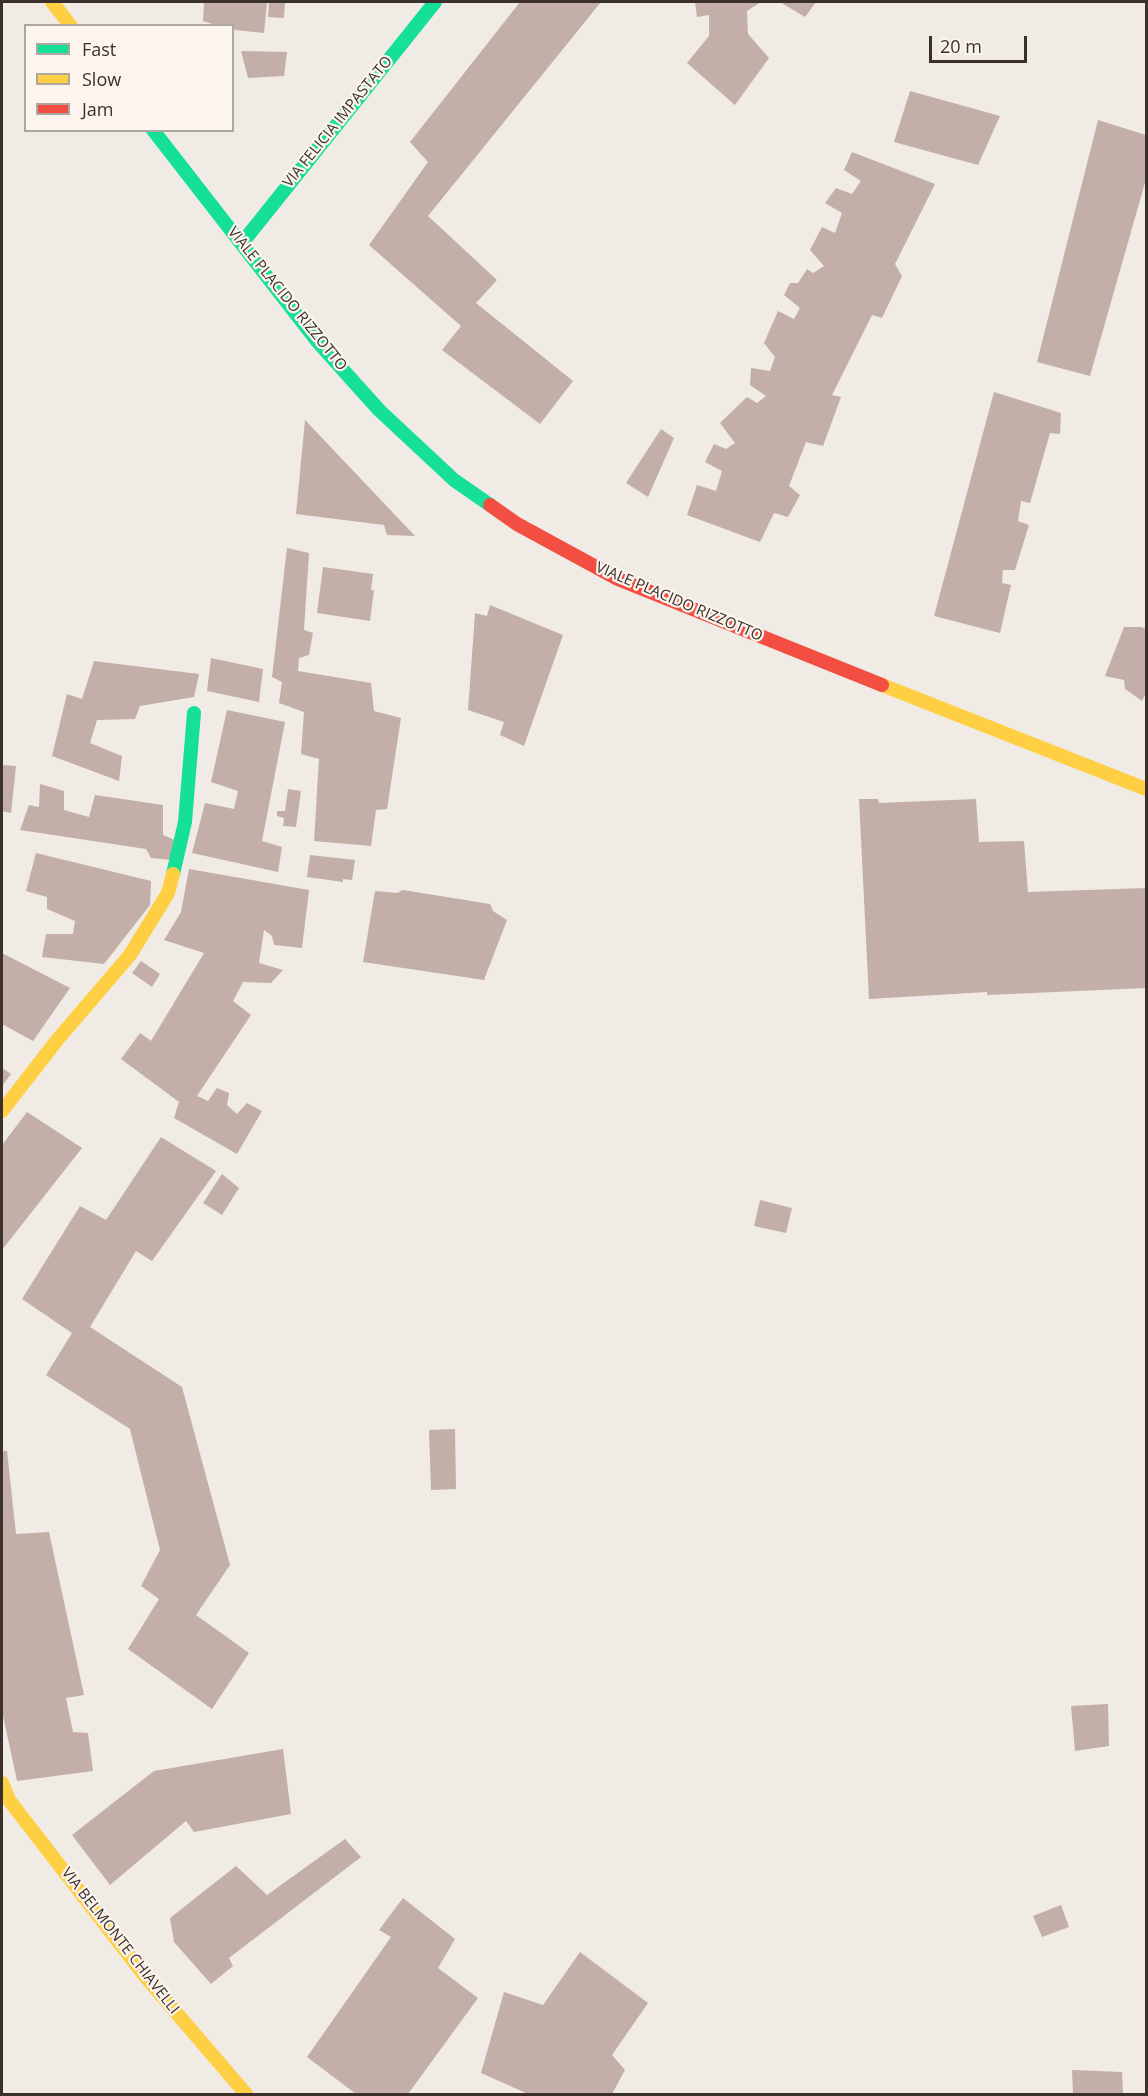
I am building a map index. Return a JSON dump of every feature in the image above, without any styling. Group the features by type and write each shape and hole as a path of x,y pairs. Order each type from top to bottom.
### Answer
{"street":[{"path":"52,2 69,24"},
{"name":"VIA FELICIA IMPASTATO","path":"242,243 435,2"},
{"name":"VIALE PLACIDO RIZZOTTO","path":"155,132 317,341 379,410 454,480 517,524 618,579 1146,789"},
{"path":"2,1111 58,1039 130,955 168,893 184,822 194,713"},
{"name":"VIA BELMONTE CHIAVELLI","path":"2,1783 9,1800 144,1975 246,2094"}],"building":[{"path":"204,2 267,2 264,33 235,30 234,24 213,24 203,21"},
{"path":"269,2 285,2 284,18 268,17"},
{"path":"520,2 601,2 428,216 497,280 476,303 573,381 540,424 442,350 461,326 369,245 428,162 410,142"},
{"path":"695,2 761,2 747,11 748,34 769,58 735,105 687,63 709,36 709,15 697,17"},
{"path":"780,2 816,2 805,17"},
{"path":"241,51 287,52 284,76 248,78"},
{"path":"910,91 1000,116 978,165 894,142"},
{"path":"1098,120 1146,135 1146,179 1090,376 1037,362"},
{"path":"852,152 935,184 895,264 902,276 882,318 872,315 832,395 841,397 823,446 806,442 789,486 800,495 788,517 774,513 760,542 687,515 697,485 716,491 722,471 705,462 714,444 726,449 735,443 720,423 747,397 757,403 766,396 750,385 751,368 770,371 775,357 764,343 778,311 794,319 800,308 784,295 790,283 798,283 807,269 813,273 824,266 810,250 822,227 835,233 842,213 825,203 836,188 852,194 861,181 844,170"},
{"path":"994,392 1061,413 1060,434 1050,433 1030,503 1021,501 1018,521 1029,525 1015,570 1003,570 1002,583 1011,585 1000,633 934,616"},
{"path":"305,420 415,536 387,535 384,525 296,514"},
{"path":"661,429 674,438 648,497 626,483"},
{"path":"287,548 309,553 304,630 313,633 309,655 299,658 298,671 371,683 374,711 401,718 387,809 376,810 371,846 314,841 319,759 301,754 304,712 279,703 282,682 272,677"},
{"path":"323,567 373,574 371,590 374,590 370,621 317,613"},
{"path":"490,605 563,635 524,746 500,735 504,722 468,710 475,613 487,616"},
{"path":"1124,627 1146,629 1146,693 1142,701 1125,689 1124,680 1105,676"},
{"path":"211,658 263,669 259,702 207,691"},
{"path":"94,661 199,674 194,697 140,706 135,719 97,720 90,743 122,756 119,781 52,756 67,694 82,699"},
{"path":"227,710 285,722 262,841 282,847 278,872 192,853 205,803 234,809 238,791 211,782"},
{"path":"2,765 16,766 11,813 2,811"},
{"path":"40,784 64,791 64,810 89,817 95,795 163,805 163,835 177,841 172,860 151,858 146,849 20,830 29,805 39,807"},
{"path":"288,789 301,791 296,827 283,826 284,818 277,816 277,811 285,811"},
{"path":"859,799 878,799 879,803 976,799 979,842 1024,841 1028,892 1146,888 1146,988 987,995 987,992 869,999"},
{"path":"36,853 151,881 150,905 104,964 42,957 46,934 73,934 75,921 47,909 47,897 26,891"},
{"path":"310,855 355,860 352,880 343,879 343,882 307,877"},
{"path":"189,869 309,890 302,948 274,945 272,936 264,930 259,963 283,970 271,983 243,982 233,1001 251,1015 197,1096 208,1101 217,1088 229,1093 227,1105 237,1114 247,1103 262,1111 237,1154 174,1118 179,1102 121,1059 140,1033 151,1041 204,953 164,940 181,912"},
{"path":"403,890 490,904 493,911 507,920 484,980 363,962 375,891 397,893"},
{"path":"2,953 70,988 33,1041 2,1024"},
{"path":"141,961 160,974 152,987 132,973"},
{"path":"2,1068 11,1074 2,1086"},
{"path":"27,1112 82,1148 2,1250 2,1145"},
{"path":"161,1137 216,1171 152,1261 136,1251 90,1327 182,1387 230,1565 196,1615 249,1653 212,1709 128,1649 159,1599 141,1586 160,1550 130,1429 46,1375 72,1333 22,1299 80,1206 106,1220"},
{"path":"222,1174 239,1188 222,1215 203,1203"},
{"path":"760,1200 792,1208 786,1233 754,1226"},
{"path":"455,1429 456,1489 431,1490 429,1430"},
{"path":"2,1451 7,1451 16,1534 49,1532 84,1695 66,1698 73,1732 88,1733 93,1771 17,1781 2,1711"},
{"path":"1108,1704 1109,1746 1075,1751 1071,1706"},
{"path":"283,1749 291,1814 194,1832 186,1821 110,1885 72,1835 154,1771"},
{"path":"345,1839 361,1857 229,1958 233,1966 211,1984 174,1942 170,1918 236,1866 267,1895"},
{"path":"403,1898 455,1939 438,1968 478,1998 408,2094 356,2094 307,2057 391,1937 379,1930"},
{"path":"1061,1905 1069,1927 1042,1937 1033,1916"},
{"path":"580,1952 648,2003 612,2055 625,2070 612,2094 528,2094 481,2073 504,1992 543,2005"},
{"path":"1072,2070 1122,2072 1123,2094 1073,2094"}],"traffic: fast":[{"path":"242,243 435,2"},
{"path":"155,132 317,341 379,410 454,480 490,505"},
{"path":"173,874 185,822 194,713"}],"traffic: slow":[{"path":"52,2 69,24"},
{"path":"882,685 1146,789"},
{"path":"2,1111 58,1039 130,955 168,893 173,874"},
{"path":"2,1783 9,1800 144,1975 246,2094"}],"traffic: jam":[{"path":"490,505 517,524 618,579 882,685"}]}
